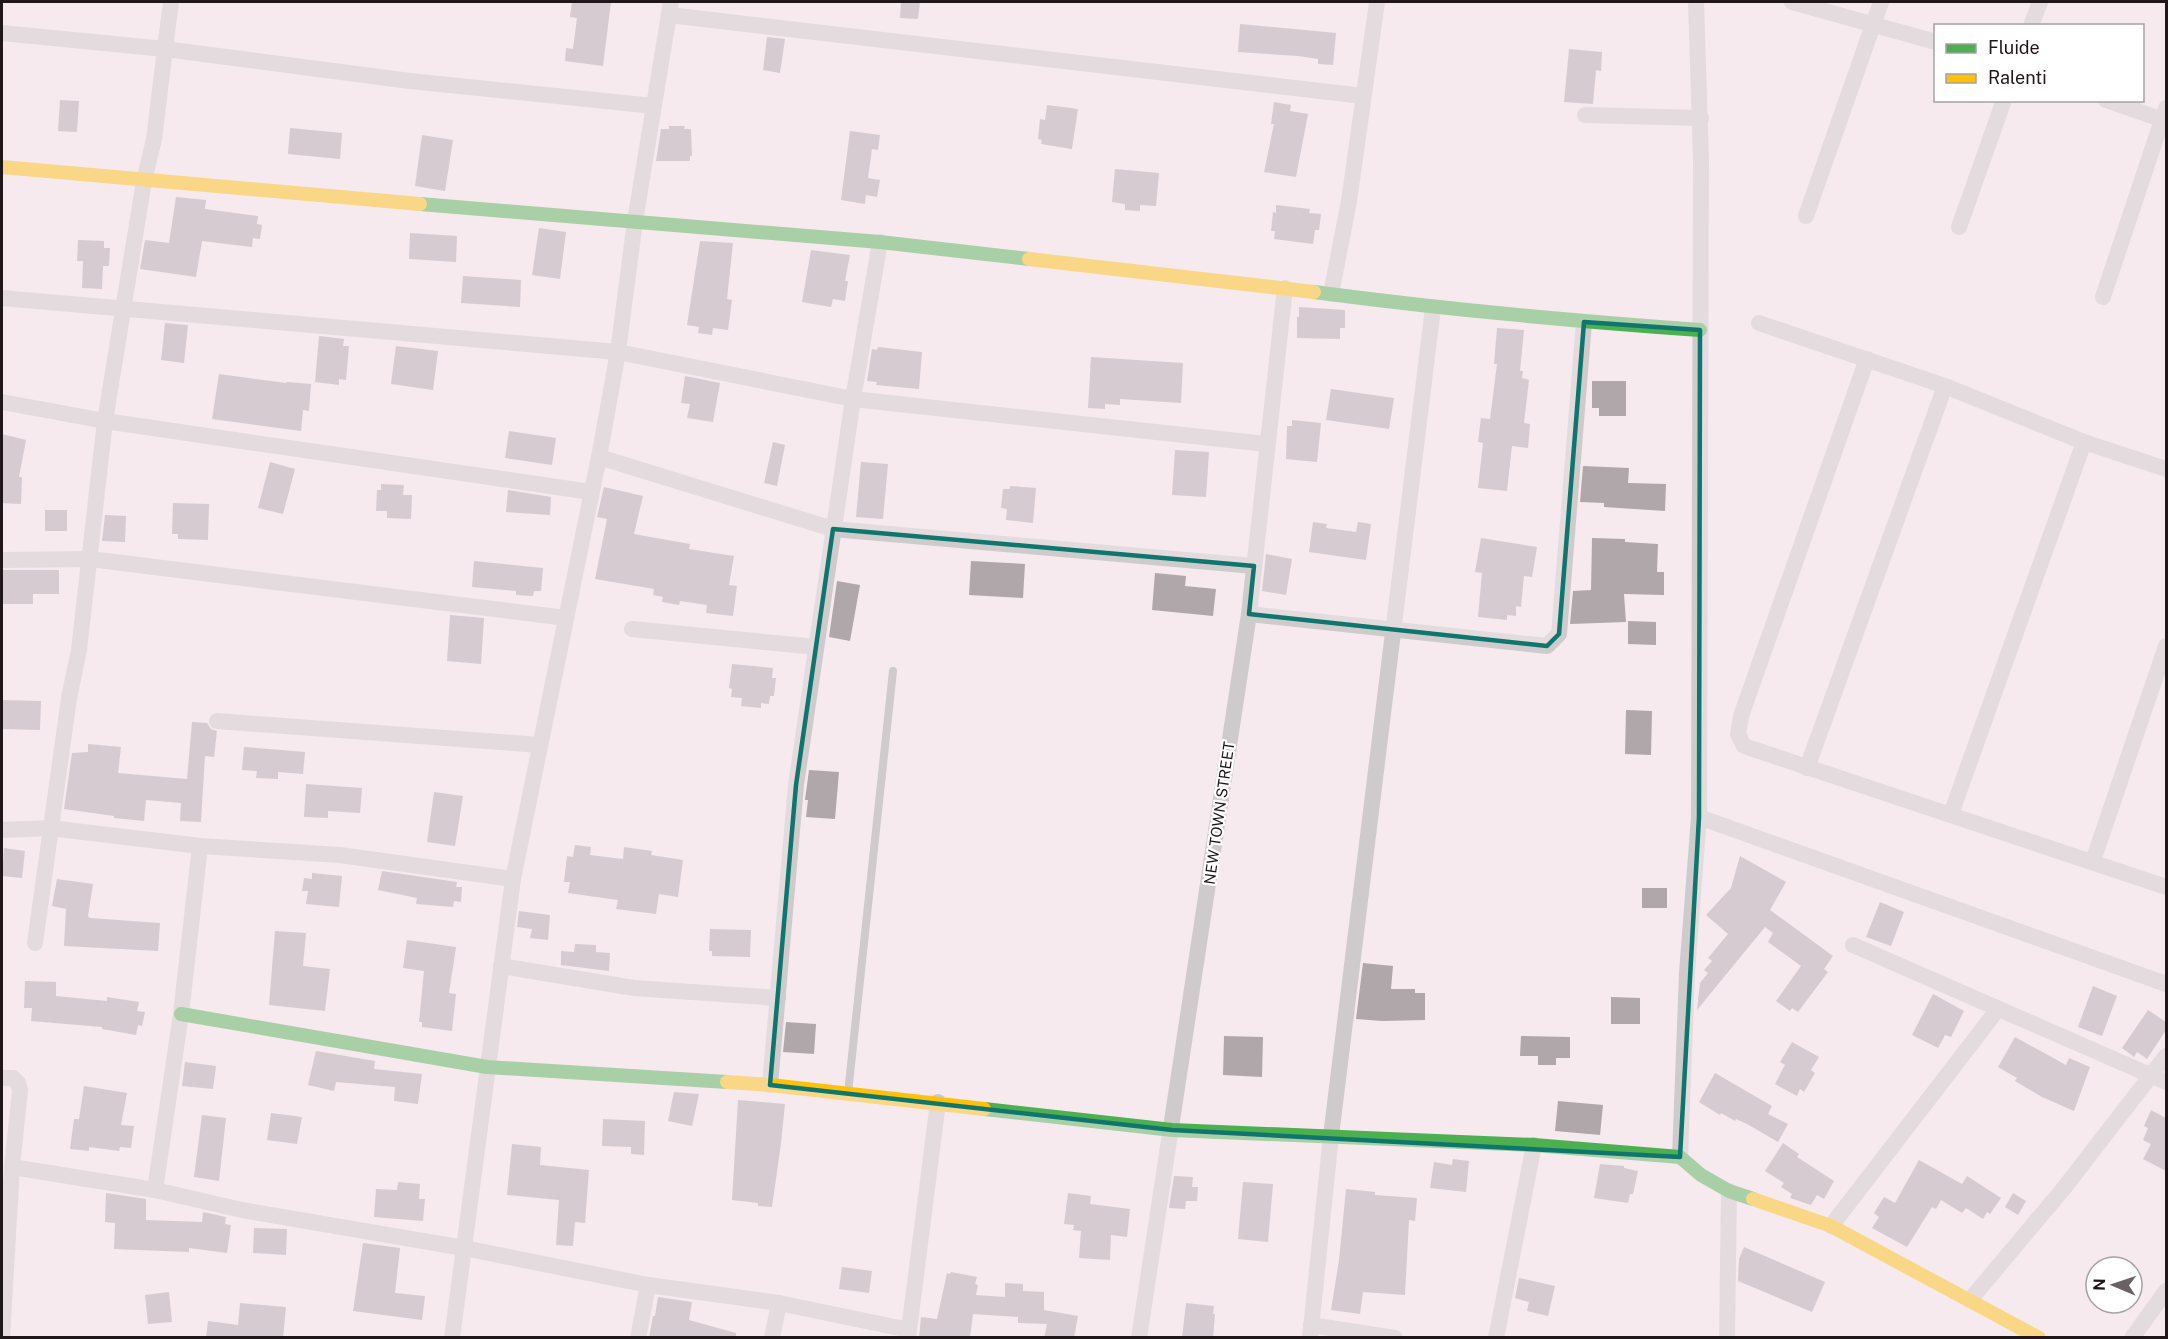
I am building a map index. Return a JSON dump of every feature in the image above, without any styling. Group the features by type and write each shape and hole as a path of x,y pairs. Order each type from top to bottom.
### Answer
{"street":[{"path":"34,943 69,698 79,650 105,421 144,182 154,140 171,2"},
{"path":"1331,294 1349,201 1377,2"},
{"path":"1680,1157 1688,973 1699,817 1701,118 1696,2"},
{"path":"1792,2 1934,42"},
{"path":"1806,216 1881,2"},
{"path":"2032,24 2040,2"},
{"path":"452,1338 513,879 600,457 618,352 634,221 670,8 1363,96"},
{"path":"2,33 165,49 410,81 654,106"},
{"path":"1959,227 2003,102"},
{"path":"2103,297 2165,116 2113,102"},
{"path":"1585,116 1701,118"},
{"path":"2,167 144,182 880,242 1285,288 1433,308 1700,330"},
{"path":"771,1085 796,785 853,399 880,242"},
{"name":"NEW TOWN STREET","path":"1139,1338 1249,614 1285,288"},
{"path":"2,298 618,352 853,399 1266,444"},
{"path":"1395,1338 1310,1331 1331,1136 1433,308"},
{"path":"1249,614 1547,646 1559,634 1584,322"},
{"path":"1759,323 1945,386 2084,442 2166,469"},
{"path":"1868,359 1741,716 1738,734 1744,746 2166,887"},
{"path":"1807,768 1945,386"},
{"path":"2,402 105,421 591,492"},
{"path":"1951,814 2084,442"},
{"path":"600,457 833,529 1254,566"},
{"path":"2,560 90,559 566,618"},
{"path":"632,629 816,647"},
{"path":"2092,861 2166,646"},
{"path":"217,720 540,745"},
{"path":"1699,817 2166,984"},
{"path":"2,830 50,828 200,846 340,855 513,879"},
{"path":"155,1190 181,1014 200,846"},
{"path":"1853,945 2159,1079"},
{"path":"501,966 634,988 778,998"},
{"path":"1831,1226 1998,1009"},
{"path":"181,1014 487,1066 771,1085 1172,1130 1534,1145 1680,1157 1701,1175 1729,1191 1831,1226 2039,1338"},
{"path":"1970,1300 2159,1079 2166,1056"},
{"path":"2,1078 13,1078 20,1090 12,1167 2,1338"},
{"path":"12,1167 155,1190 242,1210 464,1248 648,1285 779,1304 908,1334 938,1102"},
{"path":"1496,1338 1534,1145"},
{"path":"1726,1338 1729,1191"},
{"path":"638,1338 648,1285"},
{"path":"2132,1338 2166,1292"},
{"path":"772,1338 779,1304"}],"lane":[{"path":"848,1093 893,671"}],"highlighted area":[{"path":"1584,322 1700,330 1699,817 1680,1157 1172,1130 770,1085 796,785 833,529 1254,566 1249,614 1547,646 1559,634"}],"building":[{"path":"572,2 611,2 603,66 565,61 566,48 573,49 577,18 570,17"},
{"path":"901,2 920,2 918,19 900,18"},
{"path":"1240,24 1336,33 1333,65 1318,64 1318,59 1298,56 1238,52"},
{"path":"767,37 785,39 780,73 763,70"},
{"path":"1569,49 1602,52 1601,71 1596,70 1593,104 1564,102"},
{"path":"60,100 79,101 77,132 58,131"},
{"path":"1274,102 1291,105 1290,111 1308,114 1296,177 1264,172 1274,124 1271,124"},
{"path":"1047,105 1078,109 1072,149 1041,144 1042,140 1038,139 1040,119 1045,120"},
{"path":"669,126 685,126 684,129 691,129 692,156 690,156 690,161 656,161 661,129 669,129"},
{"path":"290,128 342,133 340,159 288,154"},
{"path":"850,131 880,135 878,150 872,149 868,178 880,180 877,197 866,195 865,204 841,200"},
{"path":"422,135 453,140 445,191 415,186"},
{"path":"1115,169 1159,173 1156,206 1140,205 1140,211 1125,210 1125,204 1112,202"},
{"path":"176,197 206,200 205,209 258,216 257,224 262,225 260,239 253,238 252,247 202,241 196,277 140,269 145,240 169,243"},
{"path":"1276,205 1310,209 1309,213 1321,214 1319,230 1315,230 1313,244 1274,239 1275,231 1271,231"},
{"path":"539,228 566,232 560,279 532,275"},
{"path":"410,233 457,236 456,262 409,259"},
{"path":"78,240 104,241 104,248 110,248 109,266 103,266 102,289 82,288 83,261 77,261"},
{"path":"700,241 733,243 727,299 732,300 728,330 713,328 712,335 698,333 699,327 687,325"},
{"path":"811,250 850,255 845,281 848,281 845,301 833,299 831,307 802,302"},
{"path":"463,276 521,280 520,307 461,303"},
{"path":"1299,307 1345,310 1345,328 1340,328 1340,339 1297,338"},
{"path":"165,323 188,325 184,363 161,360"},
{"path":"1497,328 1524,330 1520,371 1523,371 1522,378 1529,380 1524,423 1530,424 1528,448 1512,446 1507,491 1478,488 1483,443 1478,442 1481,418 1490,419 1497,364 1494,364"},
{"path":"319,336 344,339 343,346 349,346 346,380 339,379 339,385 315,382"},
{"path":"396,346 438,351 433,390 391,384"},
{"path":"878,347 922,352 919,389 876,385 877,382 867,381 872,349 877,350"},
{"path":"1091,357 1183,363 1181,403 1120,399 1120,405 1105,404 1105,409 1088,408"},
{"path":"219,374 311,384 309,411 303,410 301,431 212,419"},
{"path":"685,376 720,383 713,422 687,418 690,404 681,403"},
{"path":"1592,381 1626,381 1626,416 1599,416 1599,408 1592,408"},
{"path":"1331,389 1394,398 1389,429 1326,420"},
{"path":"1292,420 1321,423 1317,462 1286,459 1287,426 1292,426"},
{"path":"509,431 556,438 552,465 505,458"},
{"path":"2,434 26,440 19,477 22,477 21,504 2,503"},
{"path":"773,442 785,445 777,486 764,483"},
{"path":"1175,450 1209,452 1206,497 1172,495"},
{"path":"270,462 295,469 283,514 258,508"},
{"path":"861,462 888,464 883,519 856,517"},
{"path":"1583,466 1629,468 1628,483 1666,484 1665,511 1604,507 1604,503 1580,502"},
{"path":"381,484 404,485 403,495 412,495 411,519 387,518 387,511 376,511 377,490 381,490"},
{"path":"1010,486 1036,488 1033,523 1006,520 1007,509 1001,508 1003,489 1010,489"},
{"path":"604,487 643,496 634,534 690,544 689,549 734,556 729,585 737,586 733,616 706,613 707,605 680,601 679,605 662,602 663,597 653,595 654,589 595,579 607,519 597,517"},
{"path":"508,490 551,497 550,515 506,512"},
{"path":"173,503 209,504 208,540 178,539 178,534 172,534"},
{"path":"45,510 67,510 67,531 45,531"},
{"path":"105,515 126,516 125,542 102,541"},
{"path":"1313,522 1327,524 1326,528 1356,532 1358,522 1371,524 1366,560 1309,552"},
{"path":"1481,538 1537,547 1532,577 1524,576 1521,607 1516,606 1516,616 1507,615 1507,620 1478,617 1482,573 1475,572"},
{"path":"1592,538 1625,539 1625,542 1658,544 1657,572 1664,572 1664,595 1624,594 1626,622 1570,624 1573,591 1591,590"},
{"path":"1266,554 1292,559 1286,595 1262,591"},
{"path":"474,561 543,568 541,591 534,591 533,596 516,595 516,591 472,587"},
{"path":"971,561 1025,564 1023,598 969,595"},
{"path":"2,570 59,570 59,594 33,594 33,604 2,604"},
{"path":"1155,573 1186,576 1185,586 1216,589 1213,616 1152,610"},
{"path":"837,581 860,585 850,641 829,637"},
{"path":"450,615 484,618 481,664 447,661"},
{"path":"1628,621 1656,622 1656,645 1628,644"},
{"path":"732,664 773,668 772,678 776,678 774,696 770,696 769,704 761,703 761,708 741,706 742,698 731,697 732,689 729,688"},
{"path":"2,700 41,701 40,730 2,729"},
{"path":"1626,710 1652,711 1651,755 1625,754"},
{"path":"192,722 207,723 211,729 217,731 214,757 205,756 201,822 180,821 181,803 146,800 144,821 64,809 72,753 88,752 88,744 121,747 118,773 187,779"},
{"path":"244,747 305,752 303,774 278,772 278,779 256,778 257,771 242,770"},
{"path":"809,770 839,772 835,819 806,817 808,800 805,800"},
{"path":"306,784 362,788 360,813 328,811 328,818 304,817"},
{"path":"434,792 463,796 455,846 427,842"},
{"path":"575,845 591,847 590,855 623,859 624,847 652,851 651,855 683,860 678,897 659,894 656,914 616,909 618,900 568,893 570,882 564,882 567,856 573,857"},
{"path":"4,848 25,851 22,878 2,876"},
{"path":"1740,856 1786,882 1770,910 1833,956 1824,969 1828,972 1798,1012 1792,1008 1790,1011 1776,1001 1801,966 1768,942 1773,933 1765,927 1697,1010 1700,983 1708,973 1704,970 1712,961 1708,958 1728,934 1706,915 1731,888"},
{"path":"382,871 457,882 456,887 462,887 461,902 454,901 453,907 416,904 417,898 378,890"},
{"path":"312,873 342,876 339,907 306,904 308,891 302,891 304,878 312,879"},
{"path":"57,879 93,884 88,916 90,918 160,923 158,951 64,946 66,909 52,906"},
{"path":"1642,888 1667,888 1667,908 1642,908"},
{"path":"1880,902 1904,912 1891,946 1866,937"},
{"path":"519,911 550,915 548,940 530,938 532,929 517,927"},
{"path":"710,929 751,930 750,957 712,956 712,951 709,951"},
{"path":"275,931 306,933 303,966 330,969 325,1011 269,1005"},
{"path":"407,940 456,947 449,993 456,994 452,1031 422,1027 422,1022 419,1022 424,971 403,968"},
{"path":"575,944 596,945 596,952 610,953 609,971 561,965 561,951 574,952"},
{"path":"1363,963 1393,966 1391,989 1415,989 1415,993 1425,993 1425,1020 1356,1019"},
{"path":"25,981 56,982 56,996 107,1001 107,997 139,1002 137,1011 145,1012 142,1026 138,1025 136,1035 102,1029 102,1027 31,1021 32,1008 24,1008"},
{"path":"2093,986 2117,996 2102,1036 2078,1027"},
{"path":"1933,994 1964,1011 1951,1037 1945,1035 1938,1048 1912,1035"},
{"path":"1611,997 1640,998 1640,1024 1611,1024"},
{"path":"2148,1010 2166,1022 2166,1030 2147,1059 2137,1052 2134,1057 2122,1048"},
{"path":"786,1022 816,1024 814,1054 783,1052"},
{"path":"1224,1036 1263,1037 1262,1077 1223,1075"},
{"path":"1521,1036 1570,1037 1570,1058 1556,1058 1556,1065 1538,1065 1538,1056 1520,1056"},
{"path":"2015,1037 2066,1065 2069,1058 2090,1067 2074,1111 2042,1097 2015,1081 2017,1078 1998,1067"},
{"path":"1792,1042 1819,1057 1811,1070 1815,1073 1804,1092 1800,1089 1797,1096 1775,1084 1785,1065 1780,1062"},
{"path":"316,1051 375,1061 374,1069 422,1074 418,1104 394,1101 395,1087 336,1082 334,1091 308,1085"},
{"path":"185,1062 216,1066 213,1089 182,1086"},
{"path":"1715,1073 1772,1106 1768,1114 1788,1124 1778,1142 1747,1124 1736,1119 1735,1121 1721,1113 1720,1115 1699,1102"},
{"path":"84,1086 127,1093 121,1125 134,1126 131,1148 120,1147 119,1151 89,1147 89,1151 70,1149 74,1119 79,1119"},
{"path":"674,1092 699,1094 692,1126 668,1121"},
{"path":"738,1100 785,1104 772,1207 732,1200"},
{"path":"1558,1101 1603,1105 1600,1135 1555,1131"},
{"path":"2151,1110 2166,1118 2166,1171 2143,1159 2151,1144 2143,1140 2148,1128 2144,1126"},
{"path":"271,1113 302,1117 297,1144 267,1140"},
{"path":"202,1115 226,1118 219,1181 194,1177"},
{"path":"603,1119 645,1121 644,1155 631,1154 631,1147 602,1146"},
{"path":"1783,1143 1799,1154 1797,1157 1834,1181 1824,1199 1817,1195 1811,1205 1790,1198 1792,1194 1781,1187 1784,1183 1765,1171"},
{"path":"512,1144 541,1147 540,1165 589,1170 585,1223 575,1222 573,1246 556,1245 559,1200 507,1195"},
{"path":"1453,1159 1469,1161 1466,1192 1430,1188 1434,1162 1452,1165"},
{"path":"1919,1160 1962,1184 1967,1176 2001,1198 1990,1214 1987,1212 1983,1219 1966,1208 1962,1213 1941,1200 1936,1209 1932,1207 1907,1247 1872,1228 1879,1217 1874,1213 1884,1197 1895,1203"},
{"path":"1600,1164 1624,1166 1624,1168 1638,1171 1633,1194 1630,1194 1628,1203 1594,1198"},
{"path":"1174,1176 1193,1177 1192,1187 1198,1187 1197,1201 1186,1201 1185,1209 1169,1208"},
{"path":"398,1182 420,1184 419,1199 425,1199 423,1221 374,1217 376,1189 397,1190"},
{"path":"1243,1182 1273,1184 1268,1242 1238,1239"},
{"path":"1346,1189 1375,1192 1375,1195 1417,1198 1415,1221 1409,1220 1405,1295 1363,1292 1360,1314 1331,1310"},
{"path":"106,1193 146,1199 146,1220 202,1222 203,1212 226,1217 225,1224 231,1225 227,1253 189,1248 189,1252 114,1249 115,1223 105,1222"},
{"path":"1068,1193 1091,1196 1090,1204 1130,1209 1127,1237 1111,1235 1110,1260 1079,1258 1081,1231 1073,1230 1074,1225 1064,1224"},
{"path":"2013,1193 2026,1201 2018,1215 2005,1207"},
{"path":"254,1228 287,1229 286,1255 253,1253"},
{"path":"363,1243 400,1248 395,1293 425,1296 422,1320 353,1311"},
{"path":"1744,1247 1825,1282 1812,1312 1738,1281 1739,1259"},
{"path":"842,1267 872,1271 869,1293 839,1289"},
{"path":"947,1273 977,1277 976,1295 1005,1297 1005,1283 1023,1284 1023,1291 1044,1292 1044,1310 1078,1316 1074,1338 1044,1338 1047,1324 1018,1323 1018,1317 973,1314 970,1338 919,1338 921,1317 937,1319"},
{"path":"1519,1278 1555,1286 1548,1316 1527,1311 1529,1302 1515,1298"},
{"path":"169,1292 172,1322 148,1324 145,1295"},
{"path":"658,1297 692,1302 689,1320 736,1333 736,1338 649,1338"},
{"path":"240,1303 286,1307 283,1338 206,1338 208,1321 238,1325"},
{"path":"1186,1303 1214,1306 1213,1338 1182,1338"}],"traffic: fast":[{"path":"420,204 880,242 1029,259"},
{"path":"1314,292 1507,314 1700,330"},
{"path":"181,1014 487,1067 727,1082"},
{"path":"984,1109 1172,1130 1534,1145 1680,1157 1701,1175 1729,1191 1753,1199"}],"traffic: slow":[{"path":"2,167 420,204"},
{"path":"1029,259 1314,292"},
{"path":"727,1082 984,1109"},
{"path":"1753,1199 1831,1226 2039,1338"}]}
